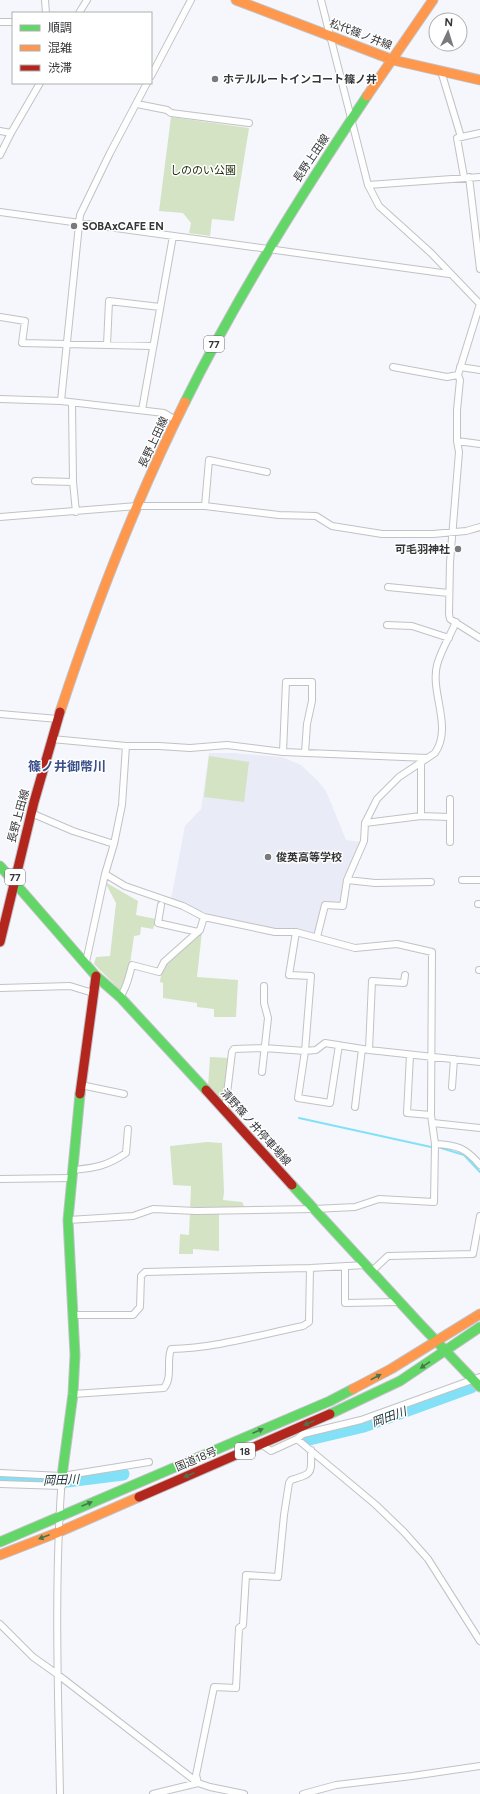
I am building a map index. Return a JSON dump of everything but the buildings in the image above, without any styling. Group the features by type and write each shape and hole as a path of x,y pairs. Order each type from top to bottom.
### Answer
{"main road":[{"name":"松代篠ノ井線","path":"236,0 393,60 480,80"},
{"name":"長野上田線","path":"0,942 31,813 58,719 97,605 137,506 176,420 221,332 292,209 433,0"},
{"name":"清野篠ノ井停車場線","path":"0,866 86,962 96,976 120,997 225,1110 435,1342 476,1378 480,1387"},
{"path":"62,1482 73,1394 75,1355 68,1220 81,1085 96,976"},
{"name":"国道18号","path":"0,1542 330,1401 391,1369 480,1314"},
{"name":"国道18号","path":"0,1555 59,1532 400,1382 480,1327"}],"street":[{"path":"45,0 46,12"},
{"path":"80,12 88,0"},
{"path":"152,74 191,0"},
{"path":"321,0 368,185 379,206 431,254 480,304 458,375 460,380 457,441 460,452 452,533 449,593 450,619 480,638"},
{"path":"0,22 12,22"},
{"path":"441,71 461,137"},
{"path":"0,155 39,84"},
{"path":"61,402 80,216 110,153 147,84"},
{"path":"137,104 167,110 171,113 249,123"},
{"path":"0,131 11,133"},
{"path":"480,133 457,138 467,177 478,244 480,269"},
{"path":"368,185 480,177"},
{"path":"0,212 449,274"},
{"path":"142,410 152,346 173,236"},
{"path":"107,345 109,301 160,307"},
{"path":"0,316 25,321 22,343 152,346"},
{"path":"393,367 448,377 458,375"},
{"path":"460,367 480,370"},
{"path":"0,399 61,402 142,410 164,413 176,420"},
{"path":"72,403 73,482 76,512"},
{"path":"457,441 480,444"},
{"path":"206,506 209,460 267,472"},
{"path":"35,482 73,482"},
{"path":"0,517 137,506 206,506 279,515 316,516 332,526 382,534 452,533 480,527"},
{"path":"388,587 449,593"},
{"path":"317,937 324,905 343,906 347,880 364,841 365,823 370,811 380,795 399,777 435,753 439,748 443,730 437,683 437,666 443,649 450,638 456,622"},
{"path":"387,625 412,626 450,638"},
{"path":"283,752 286,682 312,682 312,702 307,724 305,753"},
{"path":"0,714 58,719"},
{"path":"52,739 126,746 190,748 227,745 283,752 427,758"},
{"path":"86,962 104,874 114,844 122,805 126,746"},
{"path":"421,763 421,816"},
{"path":"450,799 450,842"},
{"path":"31,813 73,831 114,844"},
{"path":"365,823 421,816 450,817"},
{"path":"68,1220 133,1216 153,1209 196,1211 314,1209 355,1206 379,1199 434,1202 435,1144 431,1115 430,1056 432,952 397,944 355,948 296,932 275,932 204,917 183,906 125,886 104,874"},
{"path":"347,880 375,883 431,882"},
{"path":"462,880 480,880"},
{"path":"161,905 158,923 198,932"},
{"path":"120,997 124,992 132,965 159,972 164,962 200,930 204,917"},
{"path":"296,932 289,975 311,976 305,1051 298,1098 330,1103 339,1045"},
{"path":"369,1050 372,981 404,983 404,974"},
{"path":"0,988 70,986 93,992"},
{"path":"262,1072 268,1018 264,1002 264,986"},
{"path":"225,1110 232,1052 234,1049 264,1048 305,1051 316,1050 325,1043 369,1050 480,1062"},
{"path":"355,1107 362,1049"},
{"path":"410,1055 407,1113 431,1115"},
{"path":"452,1087 454,1059"},
{"path":"81,1085 124,1094"},
{"path":"433,1123 480,1128"},
{"path":"0,1179 73,1174 96,1168 114,1161 126,1153 128,1129"},
{"path":"435,1144 455,1145 467,1151 480,1165"},
{"path":"72,1315 133,1315 140,1307 141,1276 145,1272 345,1266 369,1268 388,1256 473,1254 480,1216"},
{"path":"345,1266 345,1303 400,1302"},
{"path":"73,1394 164,1388 169,1382 168,1357 171,1349 234,1342 303,1326 310,1322 310,1268"},
{"path":"261,1444 271,1451 297,1439 303,1434 361,1420 476,1378"},
{"path":"297,1439 393,1520 428,1559 480,1641"},
{"path":"198,1783 196,1775 214,1687 236,1688 238,1628 243,1625 246,1575 278,1577 284,1515 289,1483 291,1480 308,1475 311,1471 311,1450"},
{"path":"0,1484 62,1482 149,1462"},
{"path":"0,1473 62,1482"},
{"path":"60,1794 57,1674 59,1516 62,1482"},
{"path":"0,1624 33,1657 198,1783 210,1791 244,1794"},
{"path":"303,1794 336,1785 480,1766"},
{"path":"153,1794 198,1783"}],"shaded area":[{"name":"俊英高等学校","path":"209,753 233,753 282,757 301,765 326,791 346,840 361,842 343,906 324,904 319,936 256,925 209,914 171,899 185,826 201,809"}],"green space":[{"name":"しののい公園","path":"171,117 249,128 234,221 212,219 210,236 189,233 191,223 183,213 159,211"},
{"path":"209,756 249,762 244,802 204,797"},
{"path":"105,882 138,901 136,915 156,919 153,929 141,927 140,935 134,936 130,964 121,991 94,964 96,957 110,956 116,903"},
{"path":"202,931 197,977 238,980 236,1017 214,1017 214,1009 197,1007 197,1003 163,998 163,983 160,982 165,966 182,947"},
{"path":"210,1057 229,1058 223,1104 208,1088"},
{"path":"207,1142 222,1143 223,1200 242,1202 245,1208 219,1209 219,1251 193,1249 193,1254 179,1254 180,1234 189,1235 191,1186 173,1185 170,1146"}],"waterway":[{"path":"299,1118 431,1147"},
{"path":"441,1148 464,1155 480,1172"},
{"name":"岡田川","path":"305,1440 364,1426 471,1387"},
{"name":"岡田川","path":"0,1479 67,1481 123,1474"}],"traffic: fast":[{"path":"185,402 248,284 294,208 367,96"},
{"path":"0,866 14,882"},
{"path":"14,882 96,976 120,997 206,1090"},
{"path":"62,1476 73,1394 75,1355 68,1220 80,1094"},
{"path":"292,1185 480,1387"},
{"path":"330,1414 400,1381 480,1327"},
{"path":"0,1542 330,1401 353,1389"}],"traffic: slow":[{"path":"236,0 393,60 480,80"},
{"path":"367,96 433,0"},
{"path":"60,712 87,633 117,555 149,478 185,402"},
{"path":"353,1389 391,1369 480,1314"},
{"path":"0,1555 59,1532 139,1497"}],"traffic: jam":[{"path":"0,942 34,802 60,712"},
{"path":"80,1094 96,976"},
{"path":"206,1090 292,1185"},
{"path":"139,1497 330,1414"}],"place":[{"name":"ホテルルートインコート篠ノ井","path":"215,79"},
{"name":"SOBAxCAFE EN","path":"74,226"},
{"name":"可毛羽神社","path":"458,549"},
{"name":"俊英高等学校","path":"268,857"}],"district":[{"name":"篠ノ井御幣川","path":"67,766"}]}
